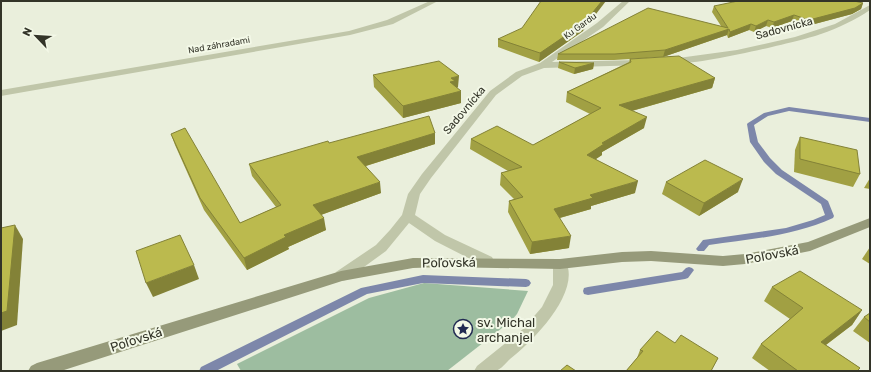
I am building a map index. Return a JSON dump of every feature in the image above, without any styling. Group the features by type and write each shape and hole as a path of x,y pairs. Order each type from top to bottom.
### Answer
{"street":[{"name":"Nad záhradami","path":"1,93 350,33 390,22 435,1"},
{"name":"Ku Gardu","path":"543,65 600,25 627,1"},
{"name":"Sadovnícka","path":"341,276 381,248 408,216 414,194 426,176 493,93 518,74 543,65 614,65 655,63 682,61 736,53 789,41 837,26 857,17 870,7"},
{"path":"408,216 440,238 487,261"},
{"name":"Poľovská","path":"37,371 341,276 413,263 487,261 560,264 622,256 674,257 723,261 745,259 810,246 850,232 870,222"},
{"path":"483,371 531,332 553,302 560,284 560,264"}],"green space":[{"path":"424,283 528,291 517,314 511,321 447,371 241,371 237,364 369,298"}],"building":[{"path":"541,1 602,1 584,23 540,53 498,39 522,28"},
{"path":"738,1 854,1 863,3 855,8 809,20 794,15 774,22 768,20 756,26 751,24 730,32 729,29 665,50 615,54 558,54 648,8 728,28 714,6"},
{"path":"679,56 715,78 619,105 647,117 602,143 604,144 587,155 638,181 590,195 593,198 554,209 571,236 532,242 509,201 523,197 501,173 522,167 471,139 497,126 533,145 601,108 567,92 631,62 630,59"},
{"path":"439,61 459,76 451,78 455,81 450,82 461,91 403,106 373,75"},
{"path":"559,62 594,63 575,68"},
{"path":"429,116 435,133 357,157 380,182 313,205 324,218 284,235 286,237 244,258 200,198 171,134 185,128 240,223 281,205 249,164 328,141 329,143"},
{"path":"800,137 857,150 860,174 800,159"},
{"path":"705,160 743,179 704,203 666,182"},
{"path":"15,225 7,311 1,313 1,228"},
{"path":"180,235 194,265 146,283 136,251"},
{"path":"800,271 862,310 821,342 860,368 857,371 798,371 761,344 803,308 772,287"},
{"path":"870,313 870,322 864,317"},
{"path":"657,331 675,343 681,335 718,358 711,371 626,371 643,351 640,350"},
{"path":"567,365 576,371 560,371"}],"waterway":[{"path":"701,249 706,242 786,231 830,216 825,203 779,172 767,160 754,142 750,124 766,114 789,109 870,120"},
{"path":"588,291 685,275 689,270"},
{"path":"205,371 365,291 423,279 526,283"}],"place":[{"name":"sv. Michal archanjel","path":"463,329"}]}
